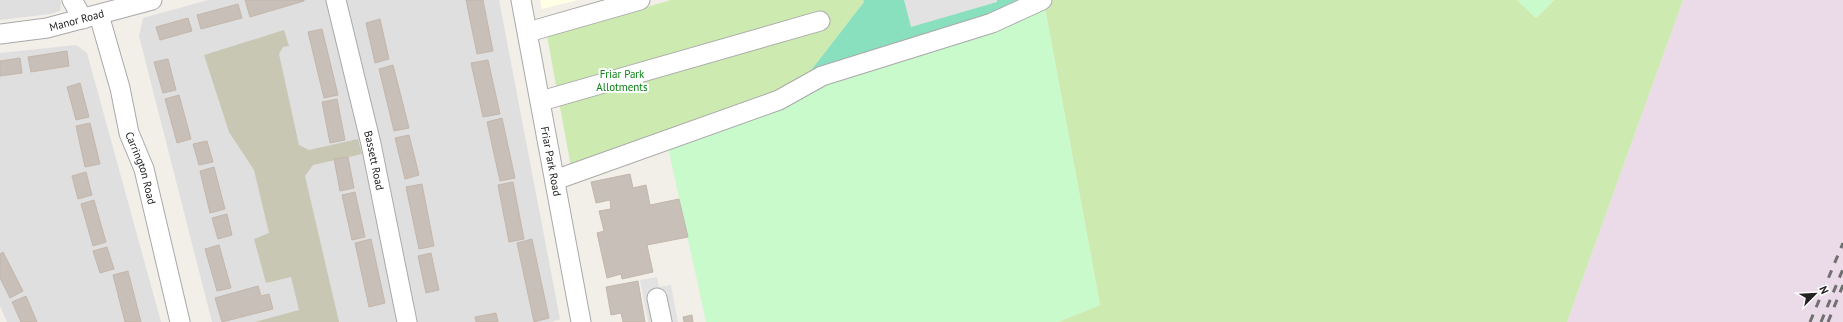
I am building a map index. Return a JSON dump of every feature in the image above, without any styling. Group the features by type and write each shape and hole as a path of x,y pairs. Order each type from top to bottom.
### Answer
{"street":[{"name":"Carrington Road","path":"72,0 91,17 120,88 129,132 144,169 180,322"},
{"name":"Manor Road","path":"0,34 47,28 91,17 126,4 152,0"},
{"name":"Bassett Road","path":"336,0 371,144 407,322"},
{"name":"Friar Park Road","path":"521,0 581,322"},
{"path":"528,32 640,0"},
{"path":"555,180 779,100 822,76 992,23 1042,0"},
{"path":"540,101 820,21"},
{"path":"657,298 662,322"}],"shaded area":[{"path":"0,0 60,0 61,2 60,11 50,14 0,20"},
{"path":"208,0 499,0 560,319 551,322 212,322 139,36 143,18"},
{"path":"540,0 578,0 542,9"},
{"path":"904,0 997,0 997,2 911,27"},
{"path":"1683,0 1843,0 1843,322 1567,322"},
{"path":"284,30 289,46 283,47 279,54 299,145 309,150 358,139 362,154 313,165 305,176 339,322 255,322 299,310 291,277 266,283 254,239 269,233 254,170 229,132 204,55"},
{"path":"76,45 87,53 161,322 7,322 0,306 0,53"},
{"path":"657,277 659,287 671,285 678,322 648,322 640,280"}],"green space":[{"name":"Friar Park Allotments","path":"671,0 863,0 864,2 805,78 788,87 571,167 547,36"},
{"path":"863,0 1035,0 805,78 864,2"},
{"path":"1049,0 1517,0 1536,18 1554,0 1683,0 1567,322 1058,322 1100,305 1044,3"},
{"path":"1517,0 1554,0 1536,18"},
{"path":"1044,3 1100,305 1058,322 706,322 668,147 824,81"}],"building":[{"path":"245,0 304,0 304,1 250,17"},
{"path":"466,0 483,0 493,51 477,54"},
{"path":"238,4 242,18 201,29 197,15"},
{"path":"188,18 192,31 160,40 156,27"},
{"path":"380,19 389,59 375,63 366,23"},
{"path":"322,29 338,95 324,98 308,32"},
{"path":"67,51 69,66 31,72 28,57"},
{"path":"20,58 22,73 0,76 0,61"},
{"path":"168,59 176,90 163,93 154,62"},
{"path":"488,60 500,114 483,117 471,63"},
{"path":"393,65 409,128 394,131 379,69"},
{"path":"80,83 89,117 76,120 67,87"},
{"path":"179,95 191,139 177,143 165,99"},
{"path":"337,99 345,140 330,143 322,102"},
{"path":"502,118 515,178 500,181 487,122"},
{"path":"90,123 100,164 85,167 76,126"},
{"path":"409,135 419,175 405,179 395,138"},
{"path":"207,141 213,162 199,165 193,144"},
{"path":"348,157 354,188 340,191 334,159"},
{"path":"214,167 225,209 210,213 200,171"},
{"path":"86,172 92,195 78,199 72,176"},
{"path":"630,174 633,188 646,185 650,205 679,199 688,237 647,245 653,272 622,279 621,274 607,278 597,233 604,231 599,211 611,209 610,200 596,203 591,182"},
{"path":"513,182 524,239 509,242 498,185"},
{"path":"422,184 434,246 419,249 406,187"},
{"path":"355,192 365,237 352,240 342,195"},
{"path":"94,200 106,242 93,246 81,204"},
{"path":"227,214 232,235 218,239 212,218"},
{"path":"371,239 385,303 369,307 355,243"},
{"path":"532,239 549,318 534,322 517,243"},
{"path":"219,245 231,288 217,291 205,249"},
{"path":"107,247 114,269 100,273 93,251"},
{"path":"3,252 23,291 10,298 0,278 0,254"},
{"path":"431,253 439,290 426,293 418,256"},
{"path":"128,271 141,322 125,322 113,275"},
{"path":"638,281 645,322 623,322 621,313 611,315 606,287"},
{"path":"258,286 261,296 269,294 273,309 222,322 215,298"},
{"path":"26,296 37,322 21,322 12,302"},
{"path":"496,313 498,322 476,322 475,317"},
{"path":"692,315 693,322 684,322 683,317"}],"railway":[{"path":"1810,322 1843,243"},
{"path":"1821,322 1843,269"},
{"path":"1828,322 1843,285"}]}
